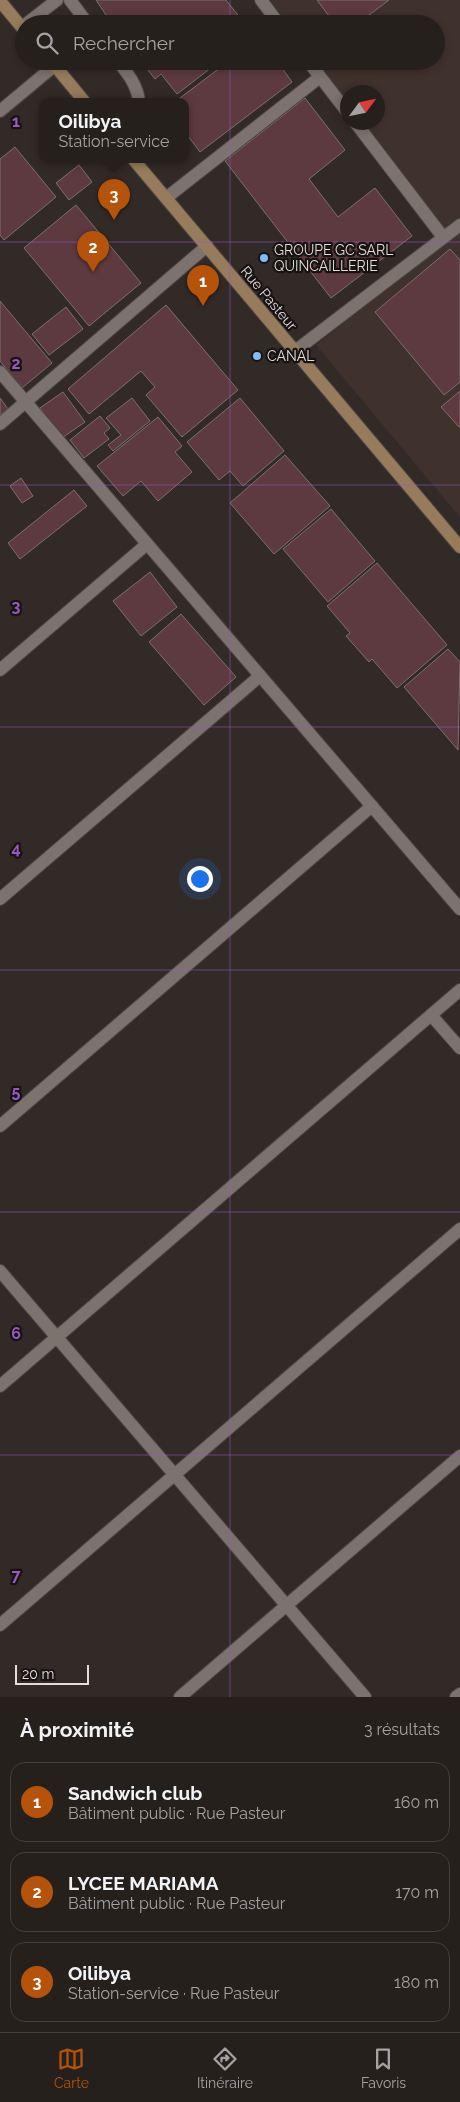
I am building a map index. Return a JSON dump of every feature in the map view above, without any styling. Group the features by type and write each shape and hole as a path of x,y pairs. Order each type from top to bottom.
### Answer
{"main road":[{"path":"0,1 15,17"},
{"path":"58,70 81,98"},
{"name":"Rue Pasteur","path":"136,163 460,548"}],"street":[{"path":"38,15 57,0"},
{"path":"70,0 81,15"},
{"path":"261,0 272,15"},
{"path":"0,111 46,70"},
{"path":"124,70 138,90 139,98"},
{"path":"315,70 340,103"},
{"path":"166,198 320,77"},
{"path":"361,130 443,238"},
{"path":"295,352 460,224"},
{"path":"0,424 206,246"},
{"path":"0,372 460,909"},
{"path":"0,670 147,544"},
{"path":"0,899 260,676"},
{"path":"0,1126 372,806"},
{"path":"0,1386 460,990"},
{"path":"431,1015 460,1048"},
{"path":"0,1625 460,1229"},
{"path":"0,1271 365,1697"},
{"path":"180,1697 460,1456"},
{"path":"456,1697 460,1694"}],"shaded area":[{"path":"270,0 460,0 460,517 316,345 451,238 368,130 385,130 385,85 340,85 340,93 323,70 445,70 445,15 281,15"}],"building":[{"path":"96,0 226,0 238,15 106,15"},
{"path":"317,0 389,0 369,15 328,15"},
{"path":"148,70 208,70 177,94 161,74 155,79"},
{"path":"217,70 283,70 292,82 200,152 189,137 189,98 180,98"},
{"path":"305,98 345,150 309,179 338,217 375,188 412,236 331,298 225,161"},
{"path":"15,147 56,197 4,240 0,235 0,159"},
{"path":"79,165 92,182 69,200 56,183"},
{"path":"76,205 141,283 89,326 24,248"},
{"path":"450,249 460,260 460,382 444,395 375,312"},
{"path":"0,301 52,363 22,388 0,361"},
{"path":"166,305 238,390 182,437 146,395 155,387 141,371 89,414 68,389"},
{"path":"66,307 83,329 49,355 32,334"},
{"path":"460,391 460,428 441,407"},
{"path":"63,392 85,422 62,438 40,408"},
{"path":"0,398 8,409 0,415"},
{"path":"132,398 150,421 113,451 108,445 121,435 106,418"},
{"path":"240,398 284,451 243,486 230,471 219,480 187,442"},
{"path":"100,416 110,428 104,433 109,439 84,458 70,440"},
{"path":"158,417 182,446 175,452 192,472 158,501 141,481 123,496 97,466"},
{"path":"285,455 330,506 274,554 230,503"},
{"path":"21,478 33,496 22,503 10,486"},
{"path":"74,490 87,506 20,559 8,543"},
{"path":"331,509 375,561 328,602 283,549"},
{"path":"377,563 447,645 397,688 372,659 369,662 346,636 350,633 327,606"},
{"path":"150,572 177,607 141,636 113,601"},
{"path":"181,614 236,677 204,705 149,642"},
{"path":"448,649 460,662 458,750 404,687"}],"place":[{"name":"Oilibya","path":"114,220"},
{"name":"GROUPE GC SARL QUINCAILLERIE","path":"264,258"},
{"name":"LYCEE MARIAMA","path":"93,272"},
{"name":"Sandwich club","path":"203,306"},
{"name":"CANAL","path":"257,356"}]}
